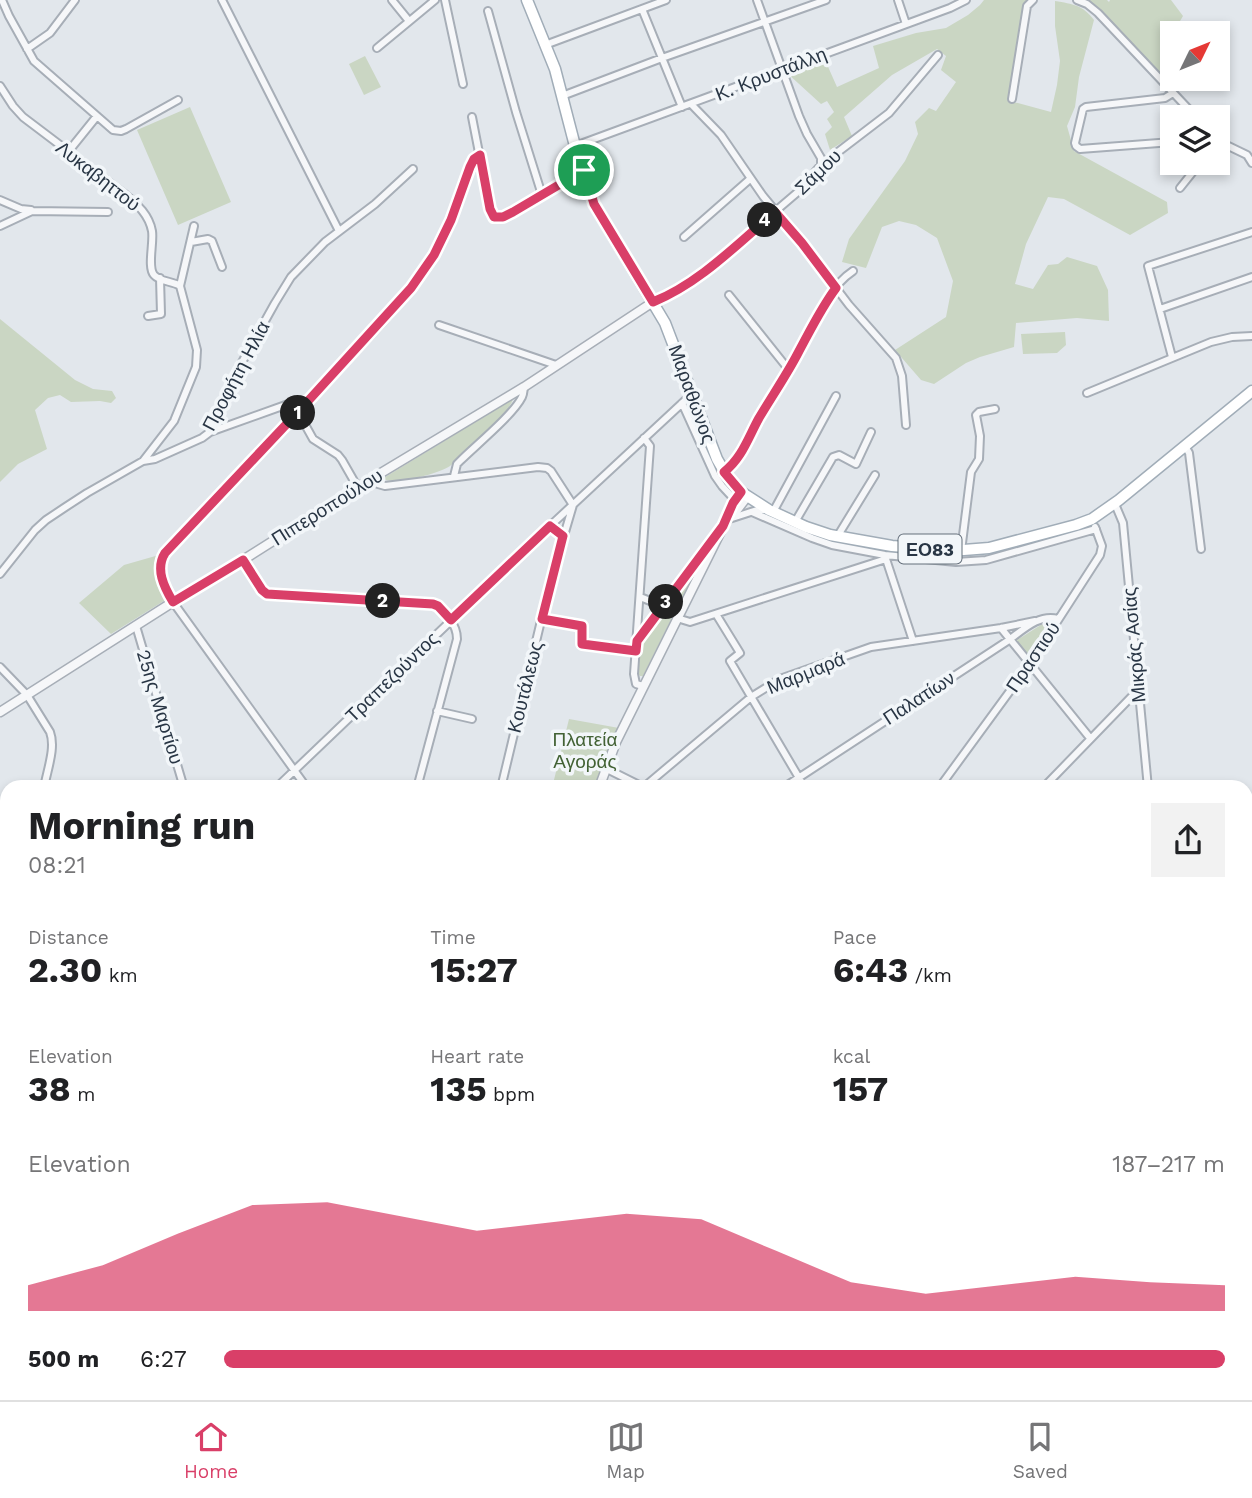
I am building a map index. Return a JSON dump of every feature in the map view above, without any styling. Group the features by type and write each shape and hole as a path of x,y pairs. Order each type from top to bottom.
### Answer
{"main road":[{"name":"Μαραθώνος","path":"527,0 555,69 575,146 594,204 665,323 714,453 741,496 813,530 837,537 892,546 961,551 996,546 1071,526 1094,524 1252,391"}],"street":[{"path":"2,0 37,63 113,130 121,131 178,100"},
{"path":"27,49 50,33 75,0"},
{"path":"222,0 339,231"},
{"path":"392,0 409,21"},
{"path":"377,48 435,0"},
{"path":"445,0 463,84"},
{"path":"545,45 666,0"},
{"path":"757,0 805,131 821,157 821,165"},
{"path":"562,96 826,0"},
{"path":"898,0 906,24"},
{"name":"Κ. Κρυστάλλη","path":"575,146 967,0"},
{"path":"1012,99 1028,4 1033,0"},
{"path":"1077,0 1098,13 1184,105"},
{"path":"642,9 682,107"},
{"path":"488,11 542,195"},
{"name":"Σάμου","path":"653,302 696,279 775,212 799,191 821,165 889,113 938,55"},
{"name":"Λυκαβηττού","path":"0,86 23,117 126,195 144,212 152,232 152,273 160,278"},
{"path":"1160,143 1080,149 1075,143 1083,109 1086,107 1165,98 1173,93"},
{"path":"691,104 721,135 775,212 897,360 901,370 906,425"},
{"path":"68,152 97,116"},
{"path":"472,117 490,209 494,217 503,217 513,212 584,170"},
{"path":"1230,147 1247,155 1252,163"},
{"path":"302,780 173,602 167,591 160,561 411,288 434,255 451,220 470,167 480,155"},
{"name":"Προφήτη Ηλία","path":"0,574 24,542 46,520 143,461 155,459 210,432 241,364 281,292 300,268 339,231 375,204 413,169"},
{"path":"1180,188 1190,175"},
{"path":"684,237 750,179"},
{"path":"0,200 32,211 108,212"},
{"path":"0,226 32,211"},
{"path":"143,461 174,421 196,367 197,351 180,286 194,226"},
{"path":"1172,357 1148,266 1252,232"},
{"path":"191,242 208,239 212,241 222,267"},
{"path":"724,472 740,456 824,306 836,288 853,271"},
{"path":"1160,309 1252,276"},
{"path":"148,316 161,314 160,278 180,286"},
{"path":"729,295 789,370"},
{"name":"Πιπεροπούλου","path":"0,712 173,602 524,387 653,302"},
{"path":"439,325 556,365"},
{"path":"1087,393 1221,339 1252,336"},
{"path":"454,476 457,464 520,400 524,387"},
{"name":"Τραπεζούντος","path":"284,780 691,394"},
{"path":"601,780 643,686 726,520 752,512 771,511 836,396"},
{"path":"210,432 291,403 300,409 313,439 338,455 358,488"},
{"path":"637,641 726,520 737,510 741,496 719,483 682,403"},
{"path":"961,551 971,472 979,459 980,436 976,415 995,409"},
{"path":"795,522 833,457 836,454 856,464 872,432"},
{"path":"643,686 636,684 634,674 650,446 644,438"},
{"path":"1185,446 1189,453 1200,548"},
{"path":"371,480 385,486 454,476 547,468 573,505"},
{"path":"837,537 875,475"},
{"name":"Μικράς Ασίας","path":"1115,504 1123,523 1146,780"},
{"name":"Κουτάλεως","path":"503,780 573,505"},
{"path":"752,512 832,545 886,557 956,562 986,560 1094,524"},
{"name":"Πραστιού","path":"945,780 1029,665 1100,555 1102,546 1094,524"},
{"path":"550,526 563,536"},
{"path":"677,618 690,622 886,557"},
{"path":"886,557 914,640"},
{"path":"243,560 267,594 433,604 451,620 457,639 419,780"},
{"path":"640,597 663,606"},
{"path":"716,614 740,653 730,660 801,780"},
{"path":"542,619 582,626 582,644 636,651"},
{"path":"1035,621 1058,619"},
{"name":"Μαρμαρά","path":"652,780 751,697 780,680 871,647 1035,621"},
{"name":"Παλατίων","path":"795,780 1035,621"},
{"name":"25ης Μαρτίου","path":"135,626 182,780"},
{"path":"1000,628 1090,738"},
{"path":"0,667 27,695 50,732 52,746 46,780"},
{"path":"1051,780 1138,690"},
{"path":"1126,703 1139,705"},
{"path":"437,711 472,719"},
{"path":"605,768 630,780"}],"green space":[{"path":"984,0 1028,0 1024,5 1010,101 1051,112 1060,61 1055,1 1077,6 1090,15 1094,20 1079,77 1075,107 1067,126 1074,151 1167,202 1168,213 1130,235 1064,199 1048,197 1026,244 1015,284 1033,289 1048,265 1058,264 1067,257 1097,266 1108,290 1109,321 1077,318 1016,323 1014,347 966,363 934,384 921,380 895,350 946,317 953,281 937,238 916,225 899,221 882,227 866,268 842,262 849,239 905,161 918,134 915,122 929,108 936,111 956,82 941,70 946,56 937,49 892,75 844,117 852,136 830,150 825,134 832,127 827,119 834,112 827,101 821,104 787,73 825,60 837,87 879,68 873,46 916,33 946,28 968,15"},
{"path":"1085,0 1171,0 1183,16 1180,21 1160,21 1160,79"},
{"path":"365,56 381,87 364,95 349,64"},
{"path":"190,107 231,202 178,225 137,130"},
{"path":"0,319 75,380 93,389 112,391 116,398 111,403 71,402 60,395 48,398 35,410 47,449 18,464 0,482"},
{"path":"1065,332 1066,345 1057,353 1023,354 1021,334"},
{"path":"513,399 496,423 450,466 416,478 396,481 382,479"},
{"path":"159,555 156,559 167,599 111,634 79,603 124,565"},
{"path":"703,556 643,676 640,676 640,642"},
{"path":"1047,621 1046,634 1029,662 1014,642"},
{"name":"Πλατεία Αγοράς","path":"569,719 619,728 598,780 554,780"}],"route":[{"path":"480,155 490,209 494,217 503,217 513,212 584,170 594,204 653,302 696,279 775,212 836,288 759,418 740,456 724,472 741,492 723,526 637,641 636,651 582,644 582,626 542,619 563,536 550,526 451,620 433,604 267,594 243,560 173,602 162,579 160,561 165,553 411,288 434,255 451,220 474,159 480,155"}]}
